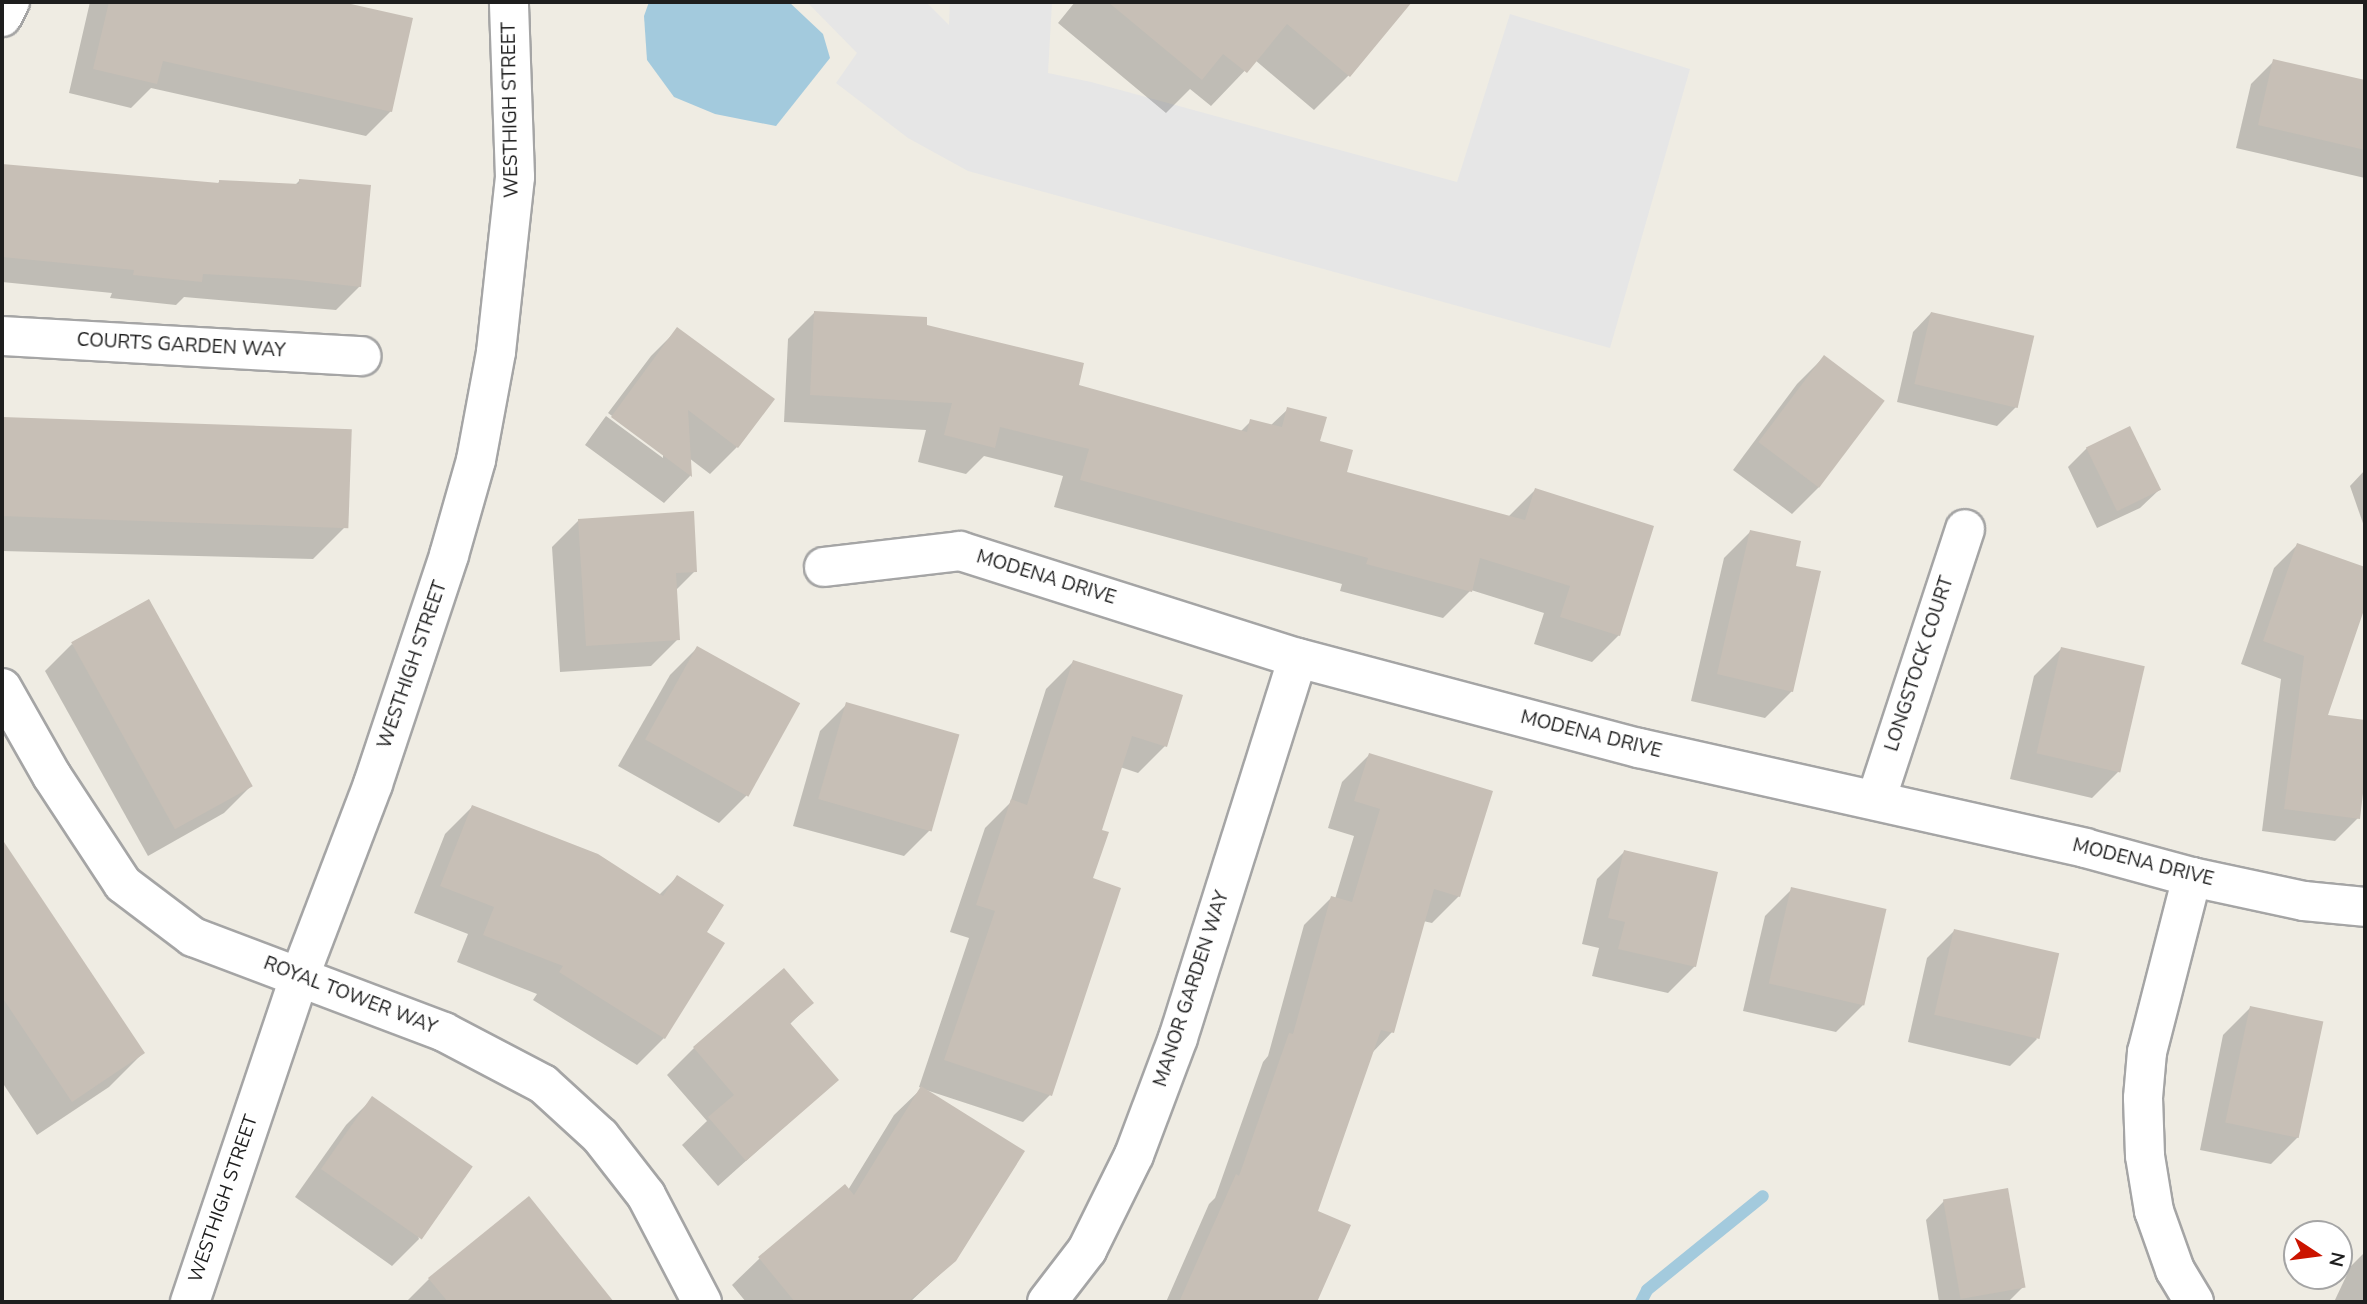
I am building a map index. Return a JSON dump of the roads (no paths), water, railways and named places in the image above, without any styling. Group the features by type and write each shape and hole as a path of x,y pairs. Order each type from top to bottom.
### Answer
{"street":[{"path":"2,17 10,2"},
{"name":"WESTHIGH STREET","path":"190,1302 299,978 373,784 449,555 477,460 496,352 515,177 509,2"},
{"name":"COURTS GARDEN WAY","path":"2,337 361,356"},
{"name":"LONGSTOCK COURT","path":"1876,800 1965,529"},
{"name":"MODENA DRIVE","path":"824,567 960,551 1298,658 1639,748 2085,848 2192,877 2304,901 2365,907"},
{"name":"MANOR GARDEN WAY","path":"1047,1302 1087,1250 1134,1155 1178,1038 1298,658"},
{"name":"ROYAL TOWER WAY","path":"2,688 52,776 122,884 192,937 444,1032 543,1084 600,1136 646,1195 702,1302"},
{"path":"2192,877 2147,1052 2143,1098 2144,1156 2154,1211 2175,1270 2194,1302"}],"water":[{"path":"649,2 789,2 823,34 830,58 776,126 715,114 674,97 647,60 644,16"}],"waterway":[{"path":"1641,1302 1647,1290 1763,1196"}]}
